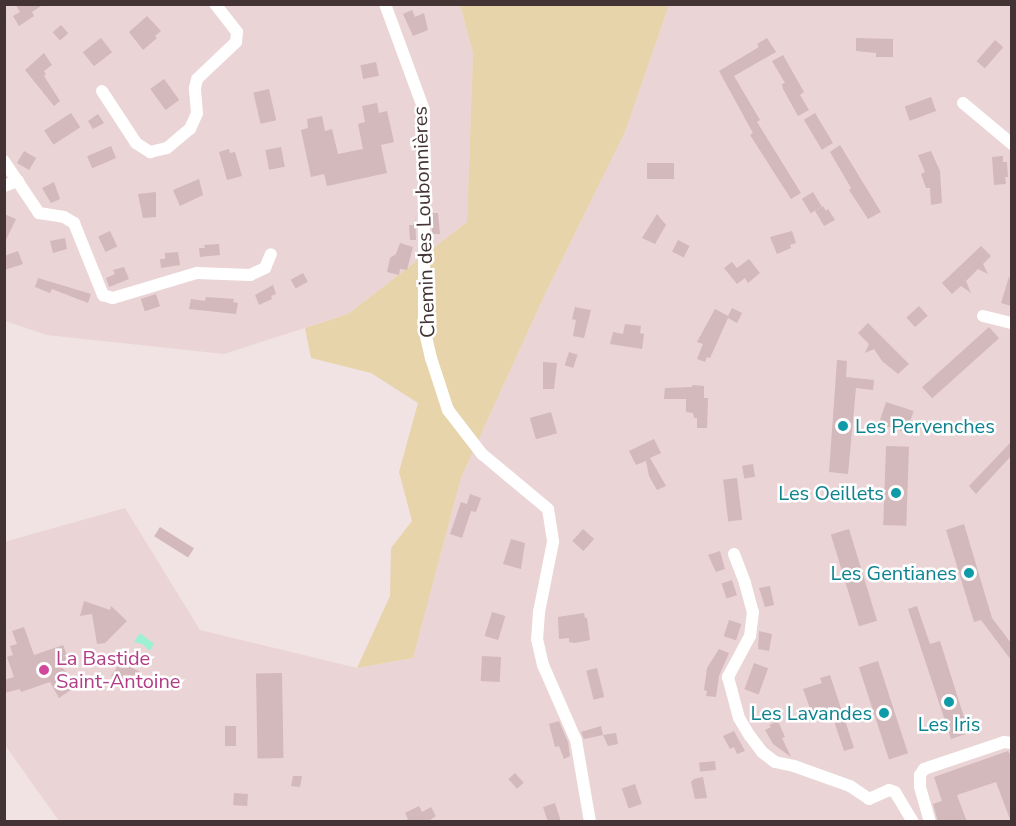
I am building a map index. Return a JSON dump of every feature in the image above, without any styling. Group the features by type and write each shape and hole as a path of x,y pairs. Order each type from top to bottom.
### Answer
{"street":[{"path":"102,91 136,143 150,152 167,148 190,129 197,113 195,88 197,79 236,42 237,32 215,4"},
{"name":"Chemin des Loubonnières","path":"385,4 424,110 424,328 431,357 448,410 482,454 548,509 553,542 538,612 537,639 543,665 576,740 590,822"},
{"path":"963,103 1011,144"},
{"path":"4,161 39,213 64,217 74,223 103,295 113,298 197,273 250,275 265,268 271,254"},
{"path":"4,186 18,181"},
{"path":"983,316 1011,323"},
{"path":"734,554 753,612 750,636 728,677 739,718 750,736 762,752 775,762 794,766 850,786 868,799 889,790 895,792 913,822"},
{"path":"930,822 920,786 920,775 924,769 1004,742 1011,743"}],"shaded area":[{"path":"5,5 460,5 473,53 467,222 348,314 224,354 47,335 5,321"},
{"path":"460,5 669,5 625,132 546,292 461,478 413,658 357,668 390,596 391,548 412,521 399,472 418,403 371,373 311,358 305,328 348,314 467,222 473,53"},
{"path":"669,5 1011,5 1011,821 59,821 5,745 4,542 125,508 200,630 357,668 413,658 461,478 546,292 625,132"},
{"path":"140,633 154,644 150,651 142,644 134,642"}],"building":[{"path":"15,4 44,4 32,12 34,16 19,26 13,16 20,12"},
{"path":"412,10 415,17 424,13 428,30 413,36 403,14"},
{"path":"147,16 161,31 155,36 157,38 143,50 129,32"},
{"path":"61,25 68,33 60,41 53,32"},
{"path":"101,38 112,52 94,66 83,52"},
{"path":"767,38 776,52 734,76 760,120 757,122 801,193 791,199 750,135 753,133 719,71 759,47 757,44"},
{"path":"856,38 893,39 893,57 876,57 876,53 856,51"},
{"path":"995,40 1003,47 985,68 977,61"},
{"path":"44,53 52,65 44,71 46,74 44,76 60,101 54,106 25,70"},
{"path":"783,55 804,92 800,95 809,110 798,116 783,89 782,84 785,83 772,61"},
{"path":"376,62 379,76 363,79 360,65"},
{"path":"164,79 179,100 166,110 150,89"},
{"path":"269,89 276,120 261,124 253,93"},
{"path":"931,97 936,111 910,121 905,107"},
{"path":"377,103 379,113 387,111 394,142 381,145 387,173 327,186 324,174 311,177 301,130 308,128 307,119 322,116 325,131 332,129 338,154 363,149 358,124 365,122 362,106"},
{"path":"71,113 80,127 53,145 44,130"},
{"path":"815,113 833,143 822,150 804,120"},
{"path":"98,114 104,123 93,129 88,121"},
{"path":"840,145 881,212 868,219 849,190 851,188 830,152"},
{"path":"111,146 116,158 92,168 87,156"},
{"path":"281,147 285,167 269,170 265,150"},
{"path":"229,149 230,153 235,152 242,176 227,180 219,152"},
{"path":"24,151 36,158 29,170 17,163"},
{"path":"931,151 940,171 942,203 931,205 930,188 926,188 921,174 925,172 918,155"},
{"path":"1003,156 1003,162 1007,162 1006,184 994,185 992,157"},
{"path":"647,163 674,163 674,179 647,179"},
{"path":"199,179 203,195 180,206 173,190"},
{"path":"54,182 60,199 51,203 42,188"},
{"path":"156,192 156,217 143,218 138,194"},
{"path":"813,192 822,207 811,213 802,199"},
{"path":"823,206 826,211 828,209 835,220 824,226 815,211"},
{"path":"432,213 438,213 440,234 432,234"},
{"path":"4,214 16,219 4,244"},
{"path":"415,214 416,240 410,240 409,225 415,225"},
{"path":"657,214 666,225 655,244 642,238"},
{"path":"110,231 117,246 105,252 98,236"},
{"path":"792,231 796,243 790,245 791,248 777,254 770,237"},
{"path":"65,238 67,249 53,253 50,241"},
{"path":"678,240 690,246 684,257 672,252"},
{"path":"400,243 413,247 407,270 400,269 399,275 387,272 390,258 396,254"},
{"path":"219,244 220,255 200,257 199,248 205,248 204,245"},
{"path":"981,246 991,256 983,264 988,274 978,269 966,281 971,293 961,286 952,294 942,283"},
{"path":"18,251 23,264 4,270 4,256"},
{"path":"178,252 180,265 161,268 160,259 165,259 165,253"},
{"path":"749,259 760,273 748,283 745,278 737,284 724,268 732,262 737,268"},
{"path":"124,267 129,279 109,287 106,278 115,274 113,270"},
{"path":"303,273 308,282 296,289 291,280"},
{"path":"1009,277 1011,277 1011,306 1001,303"},
{"path":"38,278 91,294 88,303 52,289 50,293 35,287"},
{"path":"273,285 276,294 271,296 272,299 259,305 255,295"},
{"path":"156,294 160,306 145,311 141,299"},
{"path":"206,297 234,299 233,302 238,303 236,314 189,309 191,299 205,301"},
{"path":"919,306 928,316 915,327 906,317"},
{"path":"575,307 591,310 584,338 573,336 576,320 572,319"},
{"path":"732,308 742,313 737,323 728,318 710,358 707,357 705,362 697,359 703,344 697,342 715,309 728,316"},
{"path":"868,323 909,364 898,374 882,361 874,349 865,353 869,344 858,333"},
{"path":"625,324 641,326 640,333 644,334 642,349 610,344 613,332 623,334"},
{"path":"989,327 999,338 932,398 922,387"},
{"path":"569,352 578,355 573,368 565,365"},
{"name":"Les Pervenches","path":"837,360 847,361 846,377 874,380 873,390 856,388 848,474 829,472"},
{"path":"543,362 557,363 554,389 543,389"},
{"path":"692,385 704,386 704,398 708,398 707,428 697,428 697,418 694,418 693,413 686,412 686,399 664,399 665,388 692,387"},
{"path":"886,402 914,411 906,433 879,424"},
{"path":"551,412 557,433 536,439 530,418"},
{"path":"654,439 661,453 650,458 666,486 657,490 649,476 646,461 636,465 629,451"},
{"path":"1011,442 1011,456 976,494 969,486"},
{"name":"Les Oeillets","path":"886,446 909,447 906,526 883,525"},
{"path":"753,464 755,477 744,479 742,466"},
{"path":"737,478 742,520 728,521 723,480"},
{"path":"470,494 481,498 476,512 471,511 462,538 450,534 461,502 467,504"},
{"name":"Les Gentianes","path":"964,524 992,618 1011,643 1011,660 981,620 974,622 946,530"},
{"path":"160,527 194,548 188,558 154,536"},
{"path":"583,529 594,539 583,551 572,541"},
{"path":"849,529 877,621 859,626 831,535"},
{"path":"511,539 525,543 521,569 503,564"},
{"path":"720,551 725,569 716,572 708,555"},
{"path":"732,580 737,595 726,599 722,583"},
{"path":"770,586 774,605 765,607 759,588"},
{"path":"84,601 110,610 111,606 127,621 105,643 97,644 92,614 80,616"},
{"name":"Les Iris","path":"917,606 930,644 940,641 969,733 951,739 908,609"},
{"path":"492,612 505,616 498,640 485,636"},
{"path":"584,613 587,618 590,640 575,643 569,642 569,638 559,639 558,617"},
{"path":"729,620 741,624 736,640 724,636"},
{"path":"24,627 34,655 63,645 69,660 59,664 78,685 59,698 50,682 21,692 20,689 4,693 4,680 14,677 7,657 13,655 10,646 17,644 12,631"},
{"path":"759,631 772,634 769,651 758,649"},
{"path":"719,649 729,653 719,676 716,697 706,696 707,691 704,690 707,668"},
{"path":"482,656 501,657 500,682 481,681"},
{"name":"Les Lavandes","path":"878,661 908,753 889,759 859,667"},
{"path":"121,662 142,673 131,687 111,676"},
{"path":"754,663 768,668 759,694 744,689"},
{"path":"597,668 604,697 594,700 586,671"},
{"path":"256,673 282,673 283,758 257,758"},
{"path":"830,675 854,748 844,751 830,709 812,714 803,689 822,683 820,678"},
{"path":"559,721 568,742 570,756 564,759 559,746 555,747 549,724"},
{"path":"778,721 785,737 782,738 791,757 773,744 765,730 771,727 769,725"},
{"path":"225,726 236,726 236,746 225,746"},
{"path":"601,726 603,735 584,739 581,732"},
{"path":"734,731 745,751 737,754 734,747 730,749 723,736"},
{"path":"616,733 618,744 608,746 603,735"},
{"path":"1008,751 1011,756 1011,822 996,782 957,795 967,822 938,822 933,804 942,801 934,777"},
{"path":"715,761 716,770 700,772 699,763"},
{"path":"515,773 524,783 517,789 508,779"},
{"path":"293,776 302,776 300,787 291,786"},
{"path":"703,777 707,798 695,799 691,782"},
{"path":"635,784 642,804 629,808 622,789"},
{"path":"234,793 248,794 247,806 233,805"},
{"path":"555,803 561,822 548,822 543,807"},
{"path":"419,806 422,812 431,807 436,816 427,822 403,822 408,819 405,813"}],"place":[{"name":"Les Pervenches","path":"843,426"},
{"name":"Les Oeillets","path":"896,493"},
{"name":"Les Gentianes","path":"969,573"},
{"name":"La Bastide Saint-Antoine","path":"44,670"},
{"name":"Les Iris","path":"949,702"},
{"name":"Les Lavandes","path":"884,713"}]}
